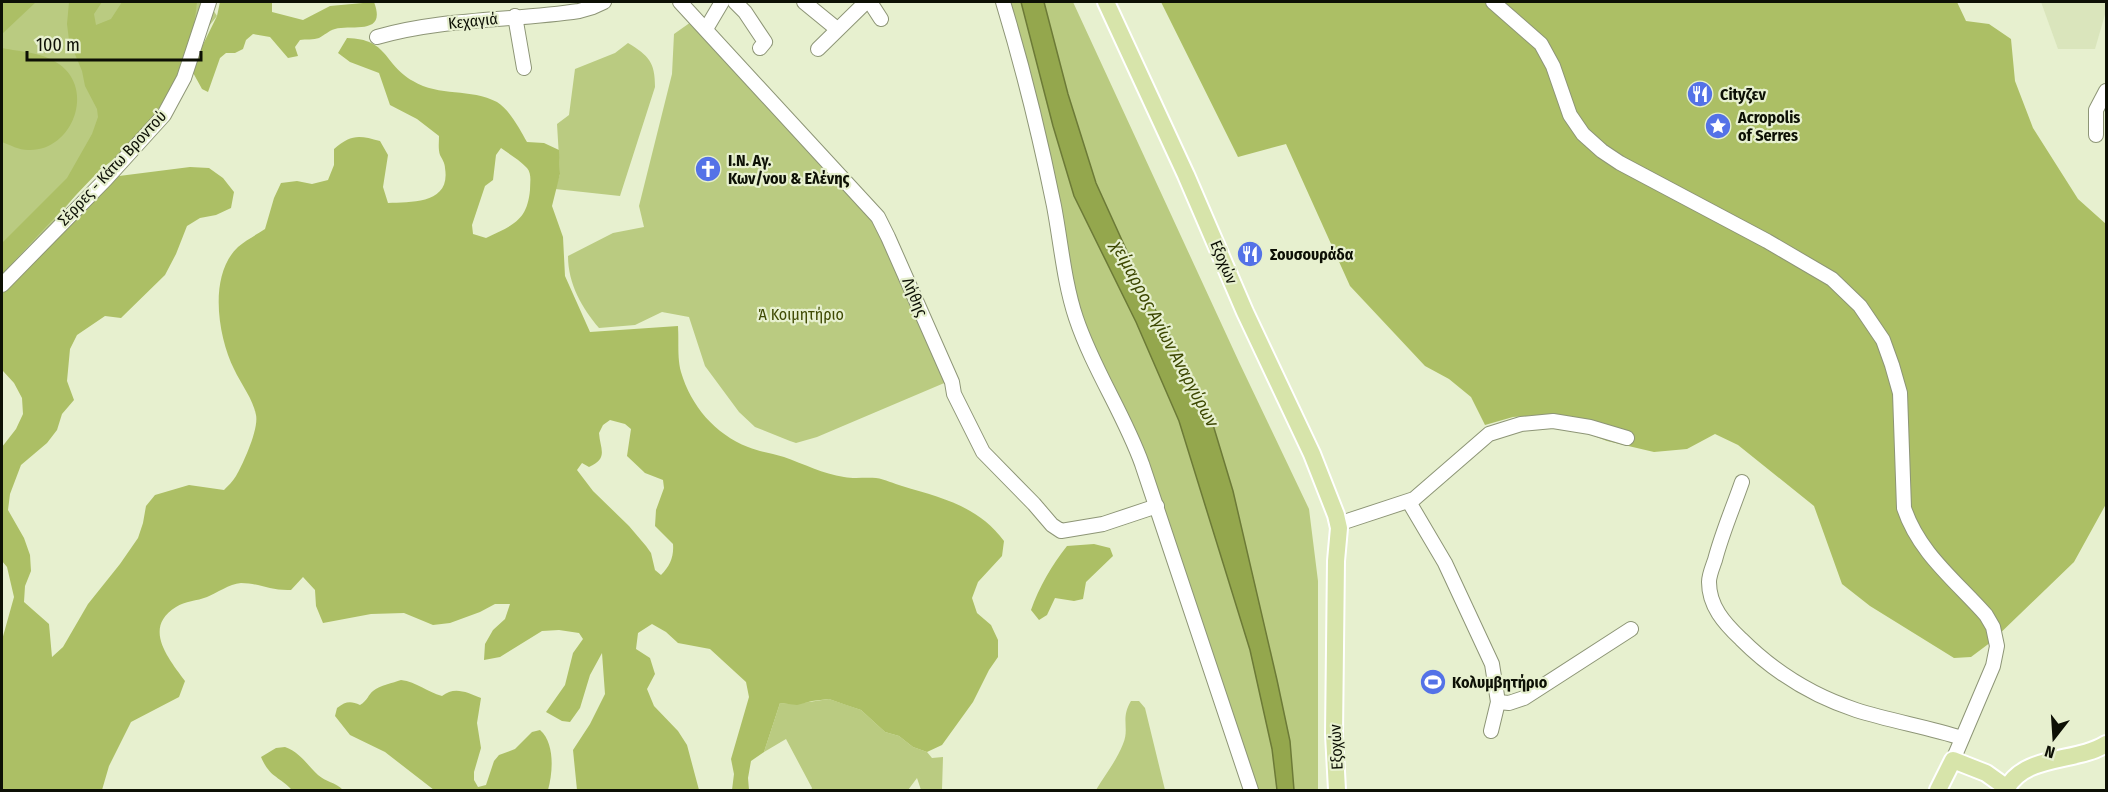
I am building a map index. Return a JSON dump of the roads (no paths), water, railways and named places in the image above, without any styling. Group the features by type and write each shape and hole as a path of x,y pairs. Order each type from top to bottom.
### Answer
{"main road":[{"name":"Εξοχών","path":"1106,2 1332,502 1338,524 1334,734 1337,790"},
{"path":"1938,790 1953,760 1986,773 2007,789 2014,778 2028,768 2088,753 2106,744"}],"street":[{"name":"Σέρρες - Κάτω Βροντού","path":"2,285 106,179 164,115 184,78 209,2"},
{"name":"Κεχαγιά","path":"377,37 450,23 574,12 604,2"},
{"name":"Λήθης","path":"680,2 881,222 952,382 954,394 983,452 1052,525 1061,531 1087,528 1158,506"},
{"path":"706,29 722,2"},
{"path":"735,2 745,12 765,42 760,48"},
{"path":"804,2 837,29"},
{"path":"818,49 868,2 881,19"},
{"path":"1002,2 1023,74 1051,192 1076,318 1090,354 1137,451 1158,506 1251,790"},
{"path":"1493,2 1541,44 1553,66 1570,115 1582,134 1620,163 1767,241 1832,279 1853,298 1883,340 1900,393 1904,508 1909,524 1920,544 1986,615 1993,627 1997,646 1993,666 1953,760"},
{"path":"515,16 524,68"},
{"path":"2096,135 2096,110 2106,90"},
{"path":"1338,524 1409,502 1428,489 1489,434 1521,424 1554,421 1590,427 1627,438"},
{"path":"1742,482 1718,547 1709,580 1712,604 1728,627 1751,650 1775,668 1800,685 1829,700 1857,710 1924,726 1962,738"},
{"path":"1409,502 1444,563 1492,664 1498,702 1491,731"},
{"path":"1498,702 1509,703 1524,698 1631,628"}],"water":[{"name":"χείμαρρος Αγίων Αναργύρων","path":"1021,2 1044,2 1068,94 1096,183 1145,291 1178,350 1211,418 1233,491 1277,680 1290,741 1294,790 1277,790 1272,749 1250,650 1179,421 1136,322 1074,196 1053,126"}],"place":[{"name":"Cityζεν","path":"1700,94"},
{"name":"Acropolis of Serres","path":"1718,126"},
{"name":"Ι.Ν. Αγ. Κων/νου & Ελένης","path":"708,169"},
{"name":"Σουσουράδα","path":"1250,254"},
{"name":"Κολυμβητήριο","path":"1433,682"}],"park label":[{"name":"Ά Κοιμητήριο","path":"801,314"}]}
